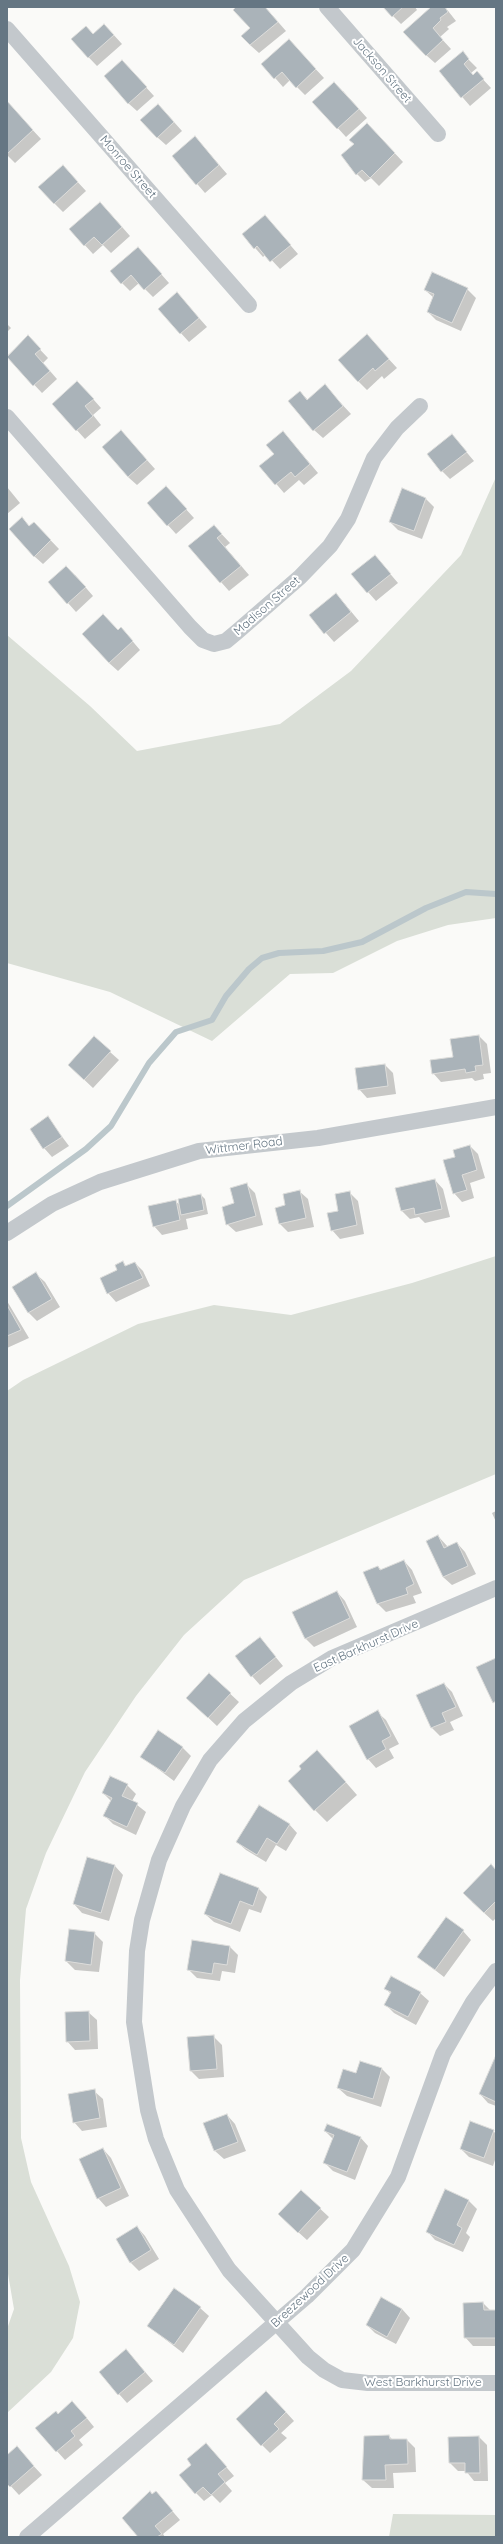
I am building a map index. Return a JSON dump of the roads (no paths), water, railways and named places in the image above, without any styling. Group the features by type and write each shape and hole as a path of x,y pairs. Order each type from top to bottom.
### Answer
{"street":[{"name":"Jackson Street","path":"327,7 438,134"},
{"name":"Monroe Street","path":"7,29 249,305"},
{"name":"Madison Street","path":"7,417 190,627 203,640 214,644 226,640 238,631 300,577 330,546 348,519 374,458 397,428 420,406"},
{"name":"Wittmer Road","path":"7,1233 52,1204 100,1182 199,1151 318,1138 496,1108"},
{"name":"East Barkhurst Drive","path":"275,2323 229,2270 190,2213 164,2160 148,2110 136,2043 134,1986 142,1920 159,1860 183,1806 210,1760 244,1721 268,1701 291,1683 332,1658 496,1588"},
{"name":"Breezewood Drive","path":"27,2537 275,2323 339,2265 353,2250 378,2212 398,2177 443,2054 473,2002 496,1971"},
{"name":"West Barkhurst Drive","path":"275,2323 308,2357 324,2370 342,2380 368,2383 496,2383"}],"waterway":[{"path":"7,1206 86,1149 111,1126 149,1063 176,1032 212,1020 226,996 249,969 262,958 279,953 323,951 362,942 426,908 466,892 496,894"}]}
